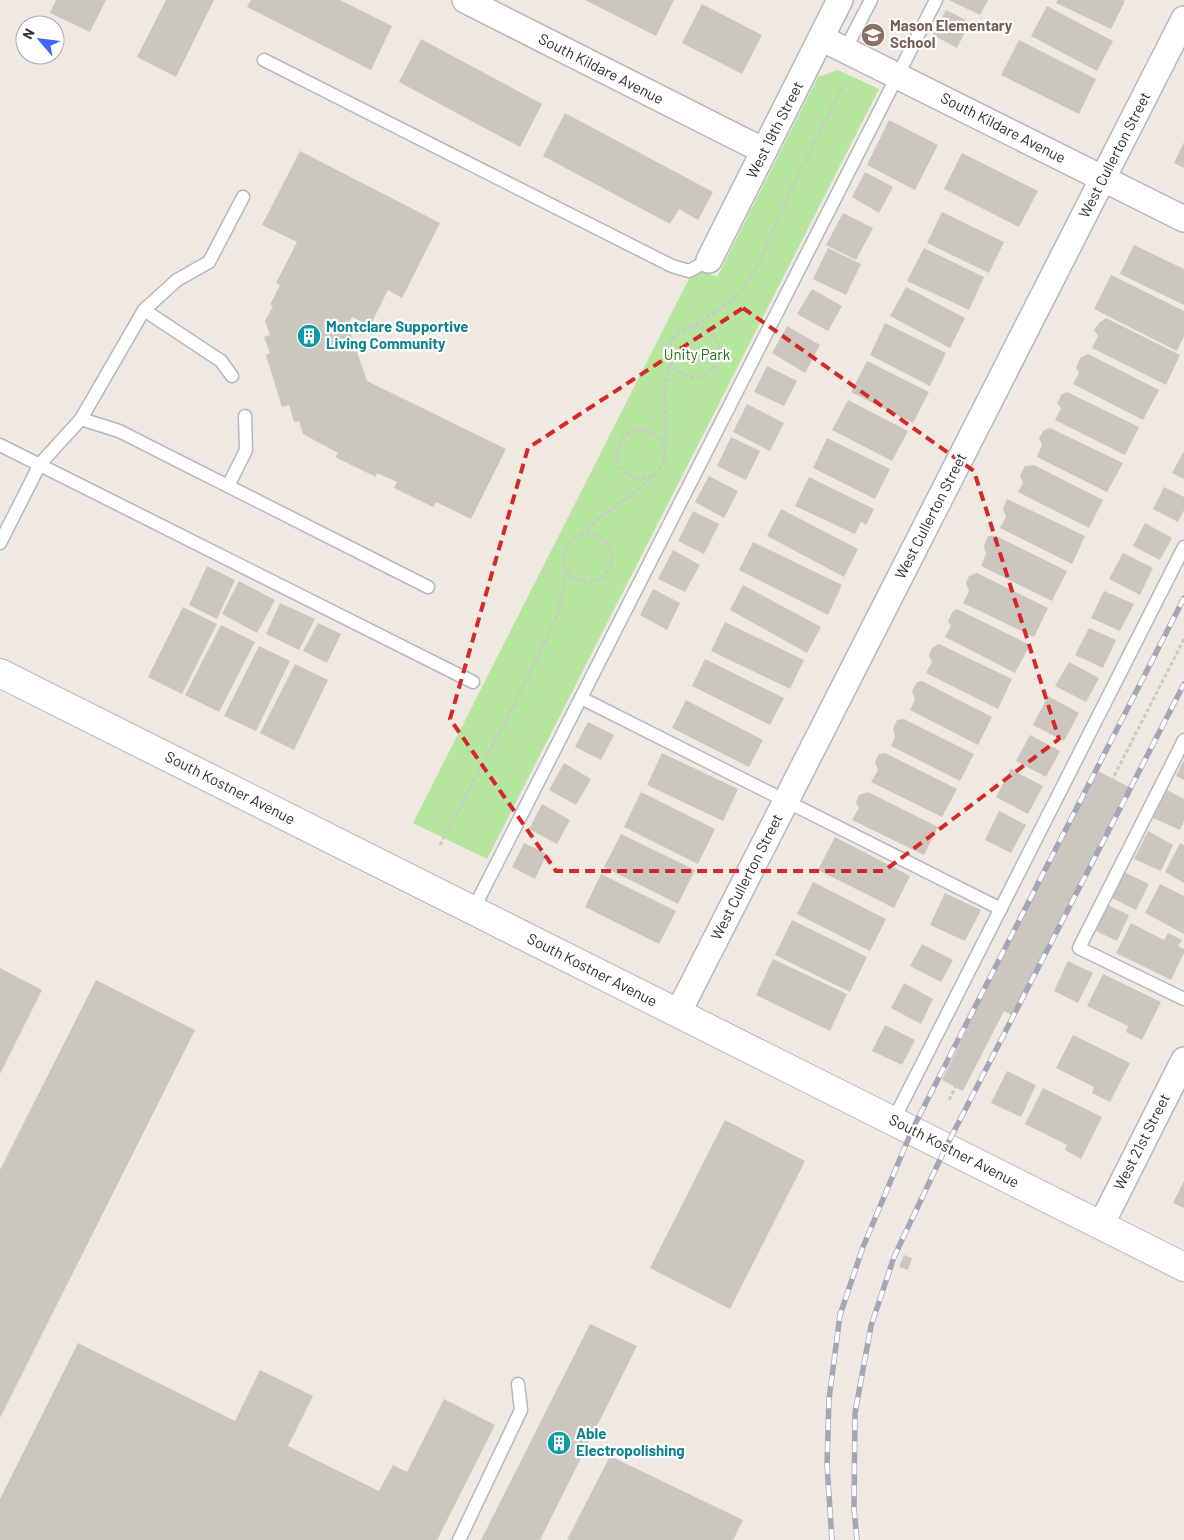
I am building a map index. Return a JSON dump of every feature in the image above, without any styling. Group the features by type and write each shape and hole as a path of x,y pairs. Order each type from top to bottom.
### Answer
{"street":[{"name":"South Kildare Avenue","path":"465,0 764,151"},
{"name":"West 19th Street","path":"710,260 840,0"},
{"name":"West Cullerton Street","path":"678,1013 1184,19"},
{"name":"South Kildare Avenue","path":"821,38 1184,219"},
{"name":"South Kostner Avenue","path":"0,673 1184,1267"},
{"name":"West 21st Street","path":"1101,1225 1184,1060"}],"lane":[{"path":"846,50 871,0"},
{"path":"473,910 936,0"},
{"path":"264,60 672,266 689,271 710,260"},
{"path":"0,543 40,464 81,420 144,310 177,280 209,262 243,197"},
{"path":"144,310 221,361 232,376"},
{"path":"228,486 246,450 245,416"},
{"path":"81,420 119,431 428,587"},
{"path":"0,445 473,682"},
{"path":"893,1121 1184,547"},
{"path":"581,698 1001,910"},
{"path":"1184,740 1079,948 1184,999"},
{"path":"459,1540 521,1410 518,1384"}],"path":[{"path":"440,845 516,702 554,623 563,595 565,550 571,540 582,535 605,513 646,485 664,464 666,388 671,359 670,346 673,339 678,334 729,303 753,275 772,238 799,172 844,84"},
{"path":"671,359 678,371 691,377 705,374 715,365 719,351 714,338 704,330 690,328"},
{"path":"656,474 639,479 625,473 618,460 620,444 628,434 634,431 648,431 659,438 665,450"},
{"path":"565,568 578,581 590,583 602,579 610,569 612,557 608,545 594,535 582,535"},
{"path":"950,1100 1184,640"}],"highlighted area":[{"path":"743,308 974,471 1059,739 884,871 556,871 450,719 528,448"}],"green space":[{"name":"Unity Park","path":"838,70 879,89 487,859 413,823 695,267 717,277 818,77"}],"building":[{"path":"56,0 106,0 90,32 65,20 65,15 50,13"},
{"path":"166,0 214,0 176,77 137,57"},
{"path":"251,0 340,0 392,26 371,70 247,7"},
{"path":"585,0 674,0 656,36"},
{"path":"949,0 988,0 980,15"},
{"path":"1058,0 1125,1 1111,29 1056,3"},
{"path":"702,4 762,35 742,74 682,43"},
{"path":"1047,6 1113,41 1097,71 1031,36"},
{"path":"946,10 970,22 957,48 933,35"},
{"path":"421,39 542,104 520,147 399,82"},
{"path":"1019,40 1096,79 1079,114 1001,75"},
{"path":"565,113 713,192 698,220 679,209 670,224 543,156"},
{"path":"889,120 938,145 915,190 867,165"},
{"path":"1184,142 1184,168 1174,163"},
{"name":"Montclare Supportive Living Community","path":"300,151 440,223 402,298 388,290 370,326 352,317 346,329 351,334 367,381 506,449 471,519 436,502 433,507 394,488 397,482 377,473 376,477 335,457 338,453 303,434 299,421 294,422 289,405 282,407 266,355 270,353 264,337 270,335 265,321 273,306 270,305 280,285 276,283 297,242 262,225"},
{"path":"962,153 1038,191 1019,227 944,189"},
{"path":"865,172 893,187 879,213 852,197"},
{"path":"942,212 1004,242 989,273 927,243"},
{"path":"843,213 873,228 856,260 826,245"},
{"path":"1134,245 1184,269 1184,305 1120,274"},
{"path":"828,248 861,264 846,295 813,279"},
{"path":"924,248 984,277 969,310 907,281"},
{"path":"1111,275 1184,311 1184,336 1177,351 1094,309"},
{"path":"906,287 965,318 950,348 890,316"},
{"path":"812,289 842,306 828,331 797,314"},
{"path":"1106,318 1180,355 1166,385 1092,348 1098,336 1094,330"},
{"path":"885,323 946,353 930,386 870,355"},
{"path":"787,326 820,345 805,373 772,353"},
{"path":"1088,354 1159,390 1143,420 1073,384 1079,373 1076,368 1080,358"},
{"path":"867,361 929,392 913,423 851,392"},
{"path":"767,366 797,381 784,406 754,392"},
{"path":"1067,392 1139,427 1125,455 1055,420 1061,408 1057,403 1062,394"},
{"path":"848,400 908,431 892,461 832,430"},
{"path":"747,404 784,423 770,451 733,432"},
{"path":"1050,428 1123,463 1107,492 1037,457 1042,445 1039,438 1044,430"},
{"path":"731,437 760,451 746,480 717,466"},
{"path":"827,438 890,469 875,499 813,468"},
{"path":"1184,451 1184,479 1172,473"},
{"path":"1034,465 1103,500 1089,528 1018,492 1023,483 1020,475 1025,466"},
{"path":"709,476 738,491 724,518 695,502"},
{"path":"809,477 874,509 866,525 861,522 855,534 795,506"},
{"path":"1164,487 1184,497 1184,510 1178,522 1153,509"},
{"path":"1007,499 1085,536 1072,564 1000,528 1006,517 1003,509"},
{"path":"781,509 858,549 844,577 767,536"},
{"path":"693,511 719,524 704,554 678,541"},
{"path":"1145,523 1172,538 1160,560 1133,546"},
{"path":"988,536 996,536 1067,571 1052,601 981,566 986,554 984,546"},
{"path":"753,542 842,585 828,615 739,570"},
{"path":"673,550 700,565 685,592 658,579"},
{"path":"1123,553 1153,568 1140,595 1109,579"},
{"path":"207,566 235,580 217,619 189,605"},
{"path":"977,573 1048,608 1034,637 963,603 969,591 966,583 969,576"},
{"path":"239,581 275,600 257,633 222,614"},
{"path":"743,585 821,627 807,653 730,610"},
{"path":"653,589 680,603 667,630 640,615"},
{"path":"1104,591 1134,604 1120,631 1091,618"},
{"path":"280,603 315,619 299,650 266,634"},
{"path":"183,607 217,624 182,694 148,677"},
{"path":"957,609 1030,645 1015,673 945,637 951,626 948,621 953,611"},
{"path":"725,622 804,660 790,689 711,651"},
{"path":"318,623 341,634 327,663 303,651"},
{"path":"221,625 255,642 219,712 185,695"},
{"path":"1089,628 1116,640 1103,668 1075,655"},
{"path":"939,644 1012,679 998,709 926,673 932,662 929,655 932,648"},
{"path":"259,646 290,661 256,731 224,716"},
{"path":"705,659 784,698 770,725 692,686"},
{"path":"1069,662 1099,678 1086,702 1055,686"},
{"path":"295,664 328,680 294,750 260,733"},
{"path":"922,681 992,717 978,745 910,710 915,699 912,691 917,682"},
{"path":"1048,696 1079,713 1064,741 1033,725"},
{"path":"686,700 763,740 749,767 672,728"},
{"path":"904,719 974,754 960,781 891,746 895,737 893,729 897,720"},
{"path":"588,722 614,735 601,760 575,747"},
{"path":"1030,735 1060,751 1046,777 1016,761"},
{"path":"662,753 738,789 723,821 647,785"},
{"path":"885,753 957,789 942,817 871,782 878,770 875,762 879,754"},
{"path":"1184,760 1184,780 1176,776"},
{"path":"564,763 591,779 576,805 549,790"},
{"path":"1011,769 1043,786 1028,814 996,797"},
{"path":"1096,770 1129,787 1013,1016 1004,1011 963,1091 942,1080 981,1000 978,999"},
{"path":"1167,790 1184,799 1184,821 1180,830 1153,818"},
{"path":"641,792 715,829 698,864 624,827"},
{"path":"868,792 938,827 924,855 852,820 859,808 856,803 859,795"},
{"path":"542,804 570,820 557,844 529,829"},
{"path":"999,811 1026,825 1011,853 985,840"},
{"path":"1148,831 1173,845 1161,871 1134,859"},
{"path":"621,834 695,870 678,904 604,867"},
{"path":"835,837 910,876 894,908 818,870"},
{"path":"524,843 547,854 535,879 512,867"},
{"path":"1180,843 1184,845 1184,883 1165,872"},
{"path":"1124,872 1149,884 1136,910 1112,898"},
{"path":"601,874 676,911 659,944 585,907"},
{"path":"813,882 886,919 870,951 797,914"},
{"path":"1160,884 1184,896 1184,934 1145,913"},
{"path":"945,893 981,910 965,941 930,925"},
{"path":"1108,905 1129,915 1117,941 1096,931"},
{"path":"792,920 867,957 850,992 775,955"},
{"path":"1131,923 1164,940 1168,933 1182,940 1178,946 1184,949 1184,953 1171,980 1116,953"},
{"path":"922,944 953,960 941,982 910,966"},
{"path":"773,959 847,994 830,1031 756,995"},
{"path":"1068,961 1093,973 1078,1003 1054,991"},
{"path":"0,968 42,990 0,1074"},
{"path":"1103,974 1161,1002 1142,1040 1126,1032 1128,1026 1087,1006"},
{"path":"96,980 195,1030 0,1418 0,1170"},
{"path":"904,983 933,999 921,1024 891,1008"},
{"path":"885,1025 915,1040 902,1065 872,1051"},
{"path":"1073,1035 1130,1063 1110,1102 1092,1093 1094,1087 1056,1068"},
{"path":"1007,1071 1036,1085 1021,1117 991,1103"},
{"path":"1043,1088 1102,1117 1081,1159 1065,1150 1067,1145 1025,1124"},
{"path":"725,1120 805,1161 730,1309 650,1268"},
{"path":"1184,1181 1184,1208 1173,1203"},
{"path":"904,1255 912,1258 908,1270 899,1267"},
{"name":"Able Electropolishing","path":"590,1324 637,1346 540,1540 481,1540"},
{"path":"78,1343 235,1421 260,1370 313,1396 288,1446 379,1491 393,1465 407,1472 444,1399 495,1425 437,1540 0,1540 0,1499"},
{"name":"Able Electropolishing","path":"610,1456 743,1520 733,1540 567,1540"}],"railway":[{"path":"832,1540 827,1465 829,1399 840,1315 863,1247 912,1130 1184,598"},
{"path":"857,1540 854,1509 855,1413 871,1326 894,1257 946,1147 1184,684"}],"place":[{"name":"Mason Elementary School","path":"873,35"},
{"name":"Montclare Supportive Living Community","path":"309,336"},
{"name":"Able Electropolishing","path":"559,1443"}]}
